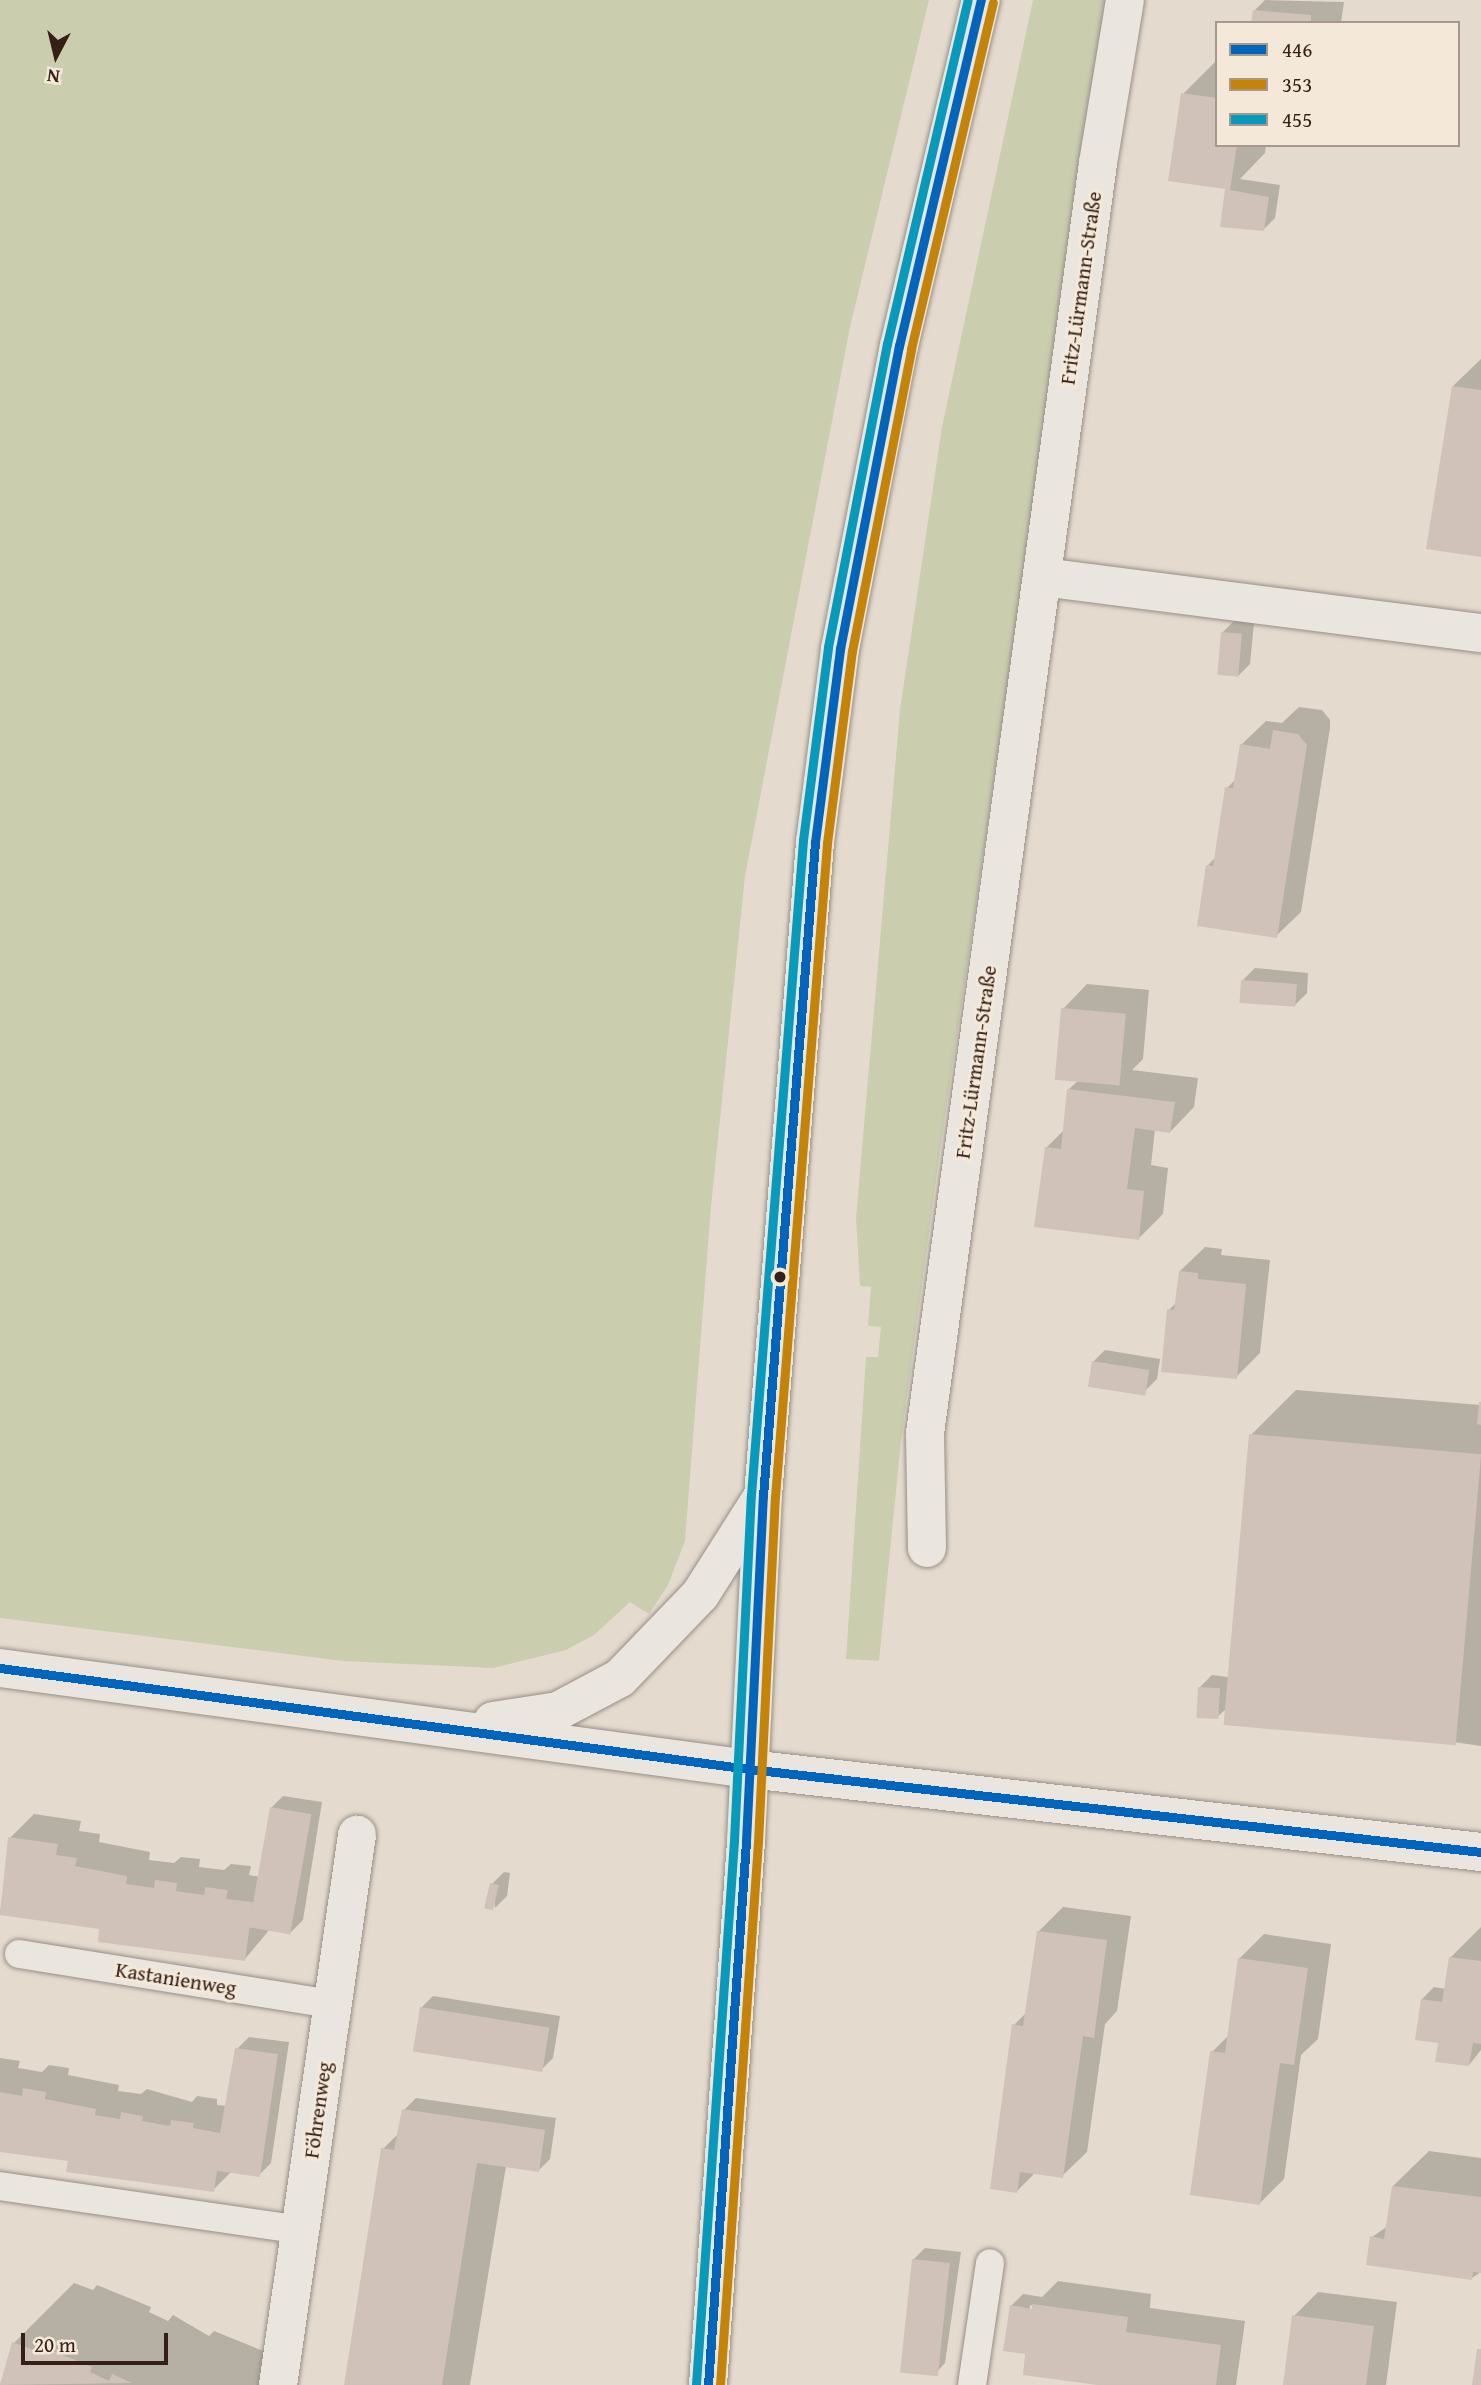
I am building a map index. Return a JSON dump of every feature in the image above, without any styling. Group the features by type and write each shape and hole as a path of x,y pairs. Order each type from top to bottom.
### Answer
{"main road":[{"path":"708,2385 749,1769 763,1496 815,842 840,649 899,346 981,0"},
{"name":"Fritz-Lürmann-Straße","path":"927,1548 925,1433 1098,163 1125,0"},
{"path":"1043,577 1481,633"},
{"path":"431,1726 522,1719 558,1711 620,1678 700,1595 763,1496"},
{"path":"0,1668 749,1769 1481,1852"},
{"name":"Föhrenweg","path":"278,2385 357,1835"}],"lane":[{"name":"Kastanienweg","path":"19,1954 332,2004"},
{"path":"0,2186 300,2230"},
{"path":"972,2385 990,2263"}],"green space":[{"path":"0,0 929,0 850,327 745,876 711,1207 685,1541 668,1585 649,1614 630,1602 594,1635 566,1650 493,1668 343,1661 0,1618"},
{"path":"1033,0 1107,0 938,1166 901,1441 879,1661 846,1659 866,1357 878,1357 881,1327 868,1326 871,1287 860,1286 856,1218 900,710 942,427"}],"building":[{"path":"1253,10 1311,15 1311,21 1251,21"},
{"path":"1181,93 1215,98 1215,147 1237,147 1230,190 1269,197 1264,231 1220,227 1225,189 1168,181"},
{"path":"1452,386 1481,390 1481,557 1426,549"},
{"path":"1221,632 1242,634 1238,677 1217,675"},
{"path":"1273,730 1298,734 1307,745 1277,938 1197,926 1206,865 1213,866 1225,787 1233,788 1240,744 1270,749"},
{"path":"1241,980 1297,984 1295,1007 1239,1003"},
{"path":"1061,1008 1126,1014 1119,1085 1055,1080"},
{"path":"1067,1089 1175,1102 1170,1133 1135,1128 1127,1189 1144,1191 1139,1240 1034,1227 1045,1147 1061,1149"},
{"path":"1179,1271 1198,1273 1198,1279 1246,1284 1237,1379 1161,1372 1167,1309 1174,1310"},
{"path":"1092,1361 1149,1370 1145,1396 1088,1387"},
{"path":"1481,1402 1481,1425 1477,1424"},
{"path":"1249,1434 1481,1454 1456,1745 1224,1725"},
{"path":"1198,1687 1220,1688 1218,1719 1196,1718"},
{"path":"270,1807 311,1814 290,1934 249,1927"},
{"path":"8,1837 58,1844 56,1855 77,1858 75,1866 127,1876 126,1884 154,1888 155,1880 177,1883 176,1891 204,1895 205,1887 228,1890 226,1899 253,1902 245,1961 98,1942 99,1929 0,1915"},
{"path":"490,1883 499,1885 493,1910 484,1908"},
{"path":"1037,1931 1107,1940 1094,2038 1083,2036 1063,2178 1020,2172 1017,2193 990,2189 1012,2024 1023,2026"},
{"path":"1449,1957 1481,1961 1481,2044 1473,2043 1469,2066 1435,2062 1438,2043 1415,2040 1421,1999 1442,2002"},
{"path":"1238,1958 1308,1968 1294,2065 1280,2063 1260,2205 1190,2195 1210,2051 1225,2053"},
{"path":"420,2007 549,2027 542,2072 413,2051"},
{"path":"235,2048 278,2054 260,2177 217,2171 214,2192 66,2172 68,2161 0,2152 0,2092 22,2096 23,2088 46,2092 45,2099 96,2109 95,2115 120,2119 121,2112 143,2116 142,2121 170,2126 171,2120 194,2123 193,2128 220,2133"},
{"path":"402,2109 545,2130 539,2172 477,2163 442,2385 344,2385 381,2148 394,2150"},
{"path":"1392,2186 1481,2197 1481,2273 1473,2272 1472,2280 1366,2265 1370,2236 1384,2239"},
{"path":"912,2259 950,2263 938,2376 900,2372"},
{"path":"1032,2304 1128,2317 1126,2332 1221,2345 1216,2385 1097,2385 1023,2375 1025,2354 1003,2351 1010,2305 1032,2309"},
{"path":"1292,2315 1374,2326 1366,2385 1283,2385"},
{"path":"12,2342 34,2350 36,2344 92,2367 90,2372 109,2381 112,2374 132,2383 0,2385"},
{"path":"1477,2349 1481,2349 1481,2385 1472,2385"}],"transit line":[{"name":"455","path":"696,2384 734,1840 751,1495 803,840 828,647 887,344 968,0"},
{"name":"446","path":"708,2385 746,1841 763,1496 815,842 840,649 899,346 981,0"},
{"name":"353","path":"720,2385 758,1842 775,1497 827,843 852,651 911,349 993,3"},
{"name":"446","path":"0,1668 749,1769 1481,1852"}]}
